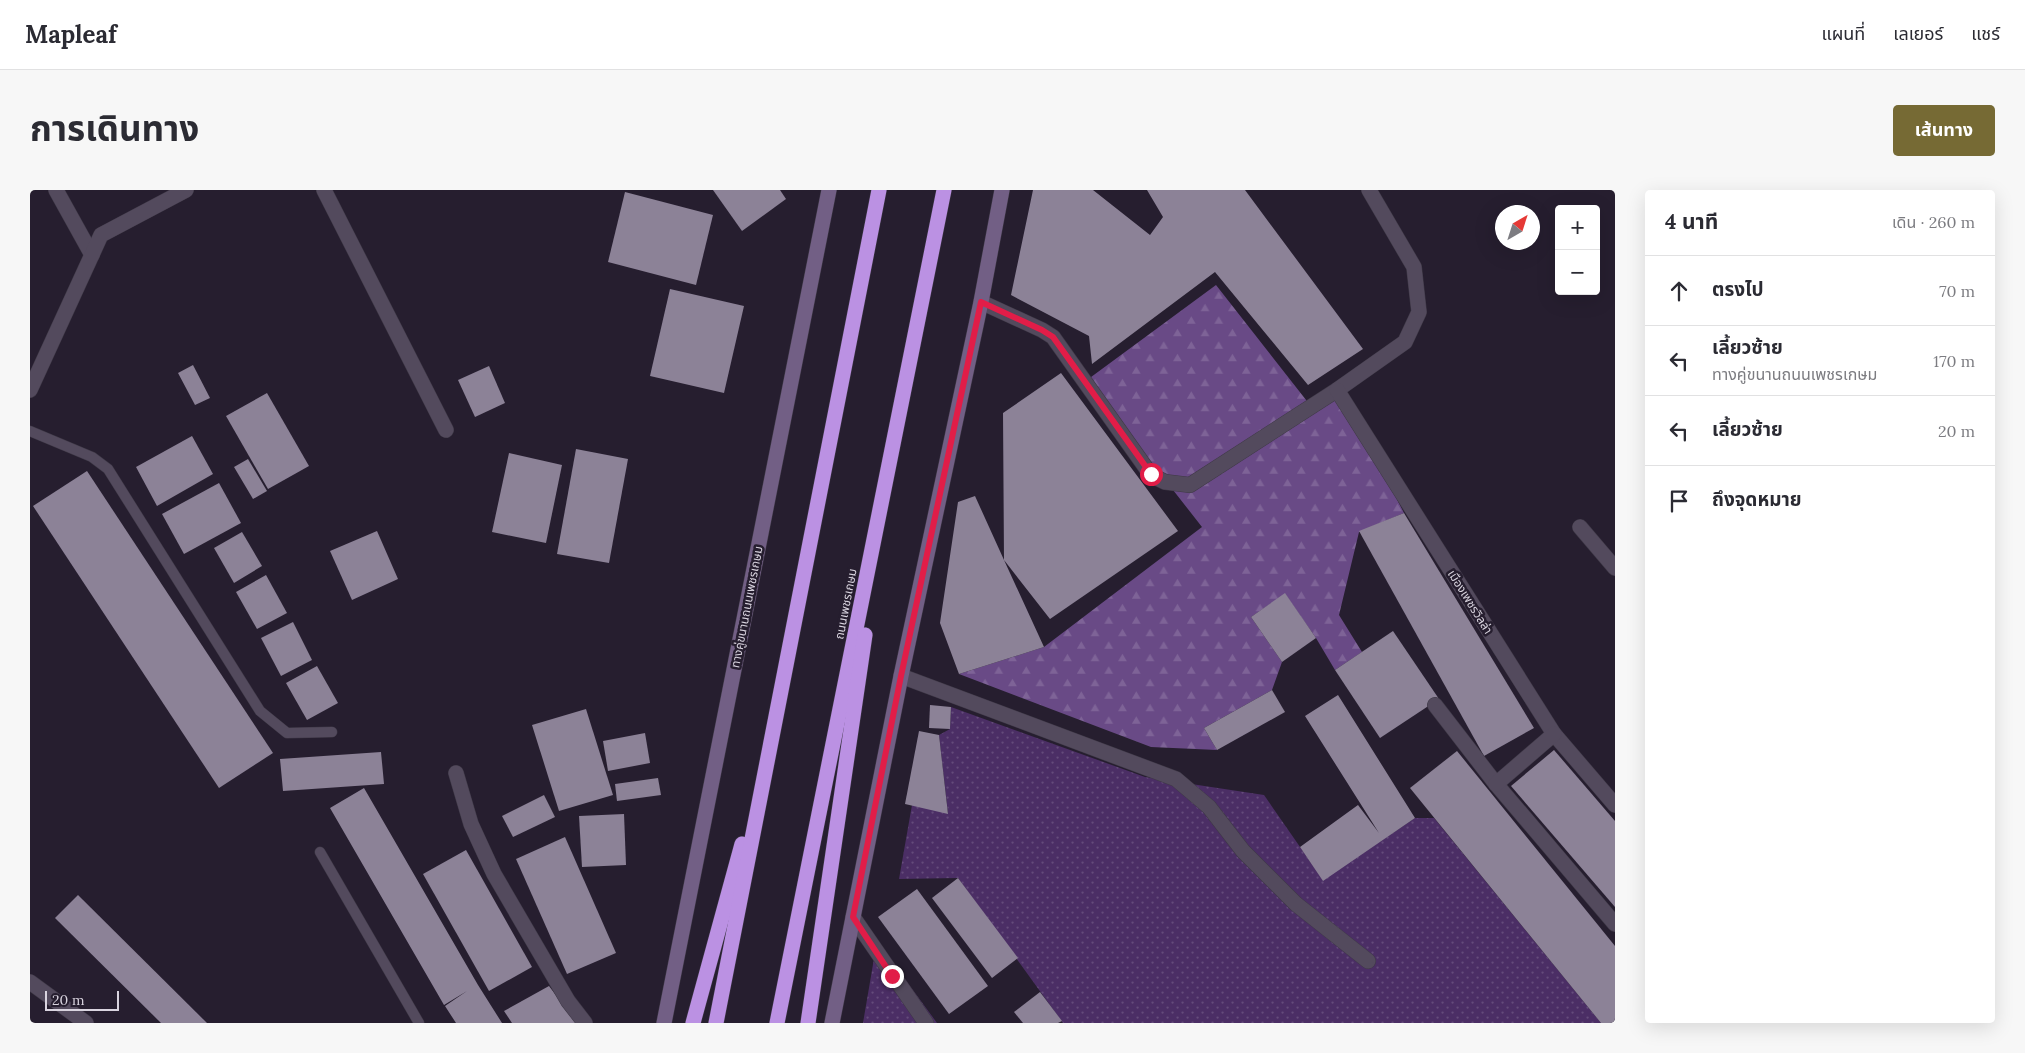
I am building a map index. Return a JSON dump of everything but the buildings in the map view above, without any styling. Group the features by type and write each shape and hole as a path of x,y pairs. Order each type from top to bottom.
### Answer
{"highway":[{"path":"716,1023 879,190"},
{"name":"ถนนเพชรเกษม","path":"777,1023 944,190"},
{"path":"808,1023 892,455"},
{"path":"693,1023 774,728"}],"main road":[{"name":"ทางคู่ขนานถนนเพชรเกษม","path":"664,1023 829,190"},
{"path":"832,1023 901,676 981,302 1002,190"}],"street":[{"path":"56,190 92,255"},
{"path":"30,390 101,235 186,190"},
{"path":"324,190 446,430"},
{"path":"981,302 1053,337 1151,474 1165,482 1190,485 1336,390 1405,342 1419,312 1414,267 1369,190"},
{"name":"เมืองเพชรวิลล่า","path":"1336,390 1554,734 1615,805"},
{"path":"1580,527 1615,568"},
{"path":"901,676 1176,779 1210,807 1243,852 1296,904 1368,961"},
{"path":"1435,705 1496,784 1615,924"},
{"path":"1496,784 1554,734"},
{"path":"456,773 471,824 494,874 568,1001 585,1023"},
{"path":"853,917 926,1023"},
{"path":"30,982 86,1023"}],"lane":[{"path":"30,431 92,457 108,469 265,715 287,733 332,732"},
{"path":"320,852 419,1023"}],"shaded area":[{"path":"951,707 1145,777 1264,795 1323,880 1415,818 1434,818 1601,1023 1063,1023 958,878 899,879 912,805 948,813 939,735 950,729"},
{"path":"877,941 937,1023 863,1023"}],"green space":[{"path":"1216,285 1310,405 1338,383 1404,513 1359,532 1339,615 1362,652 1335,670 1316,638 1285,594 1251,617 1282,662 1272,690 1204,728 1217,750 1151,747 959,674 1044,647 1202,527 1087,380"}],"route":[{"path":"892,976 853,917 901,676 981,302 1053,337 1151,474"}]}
